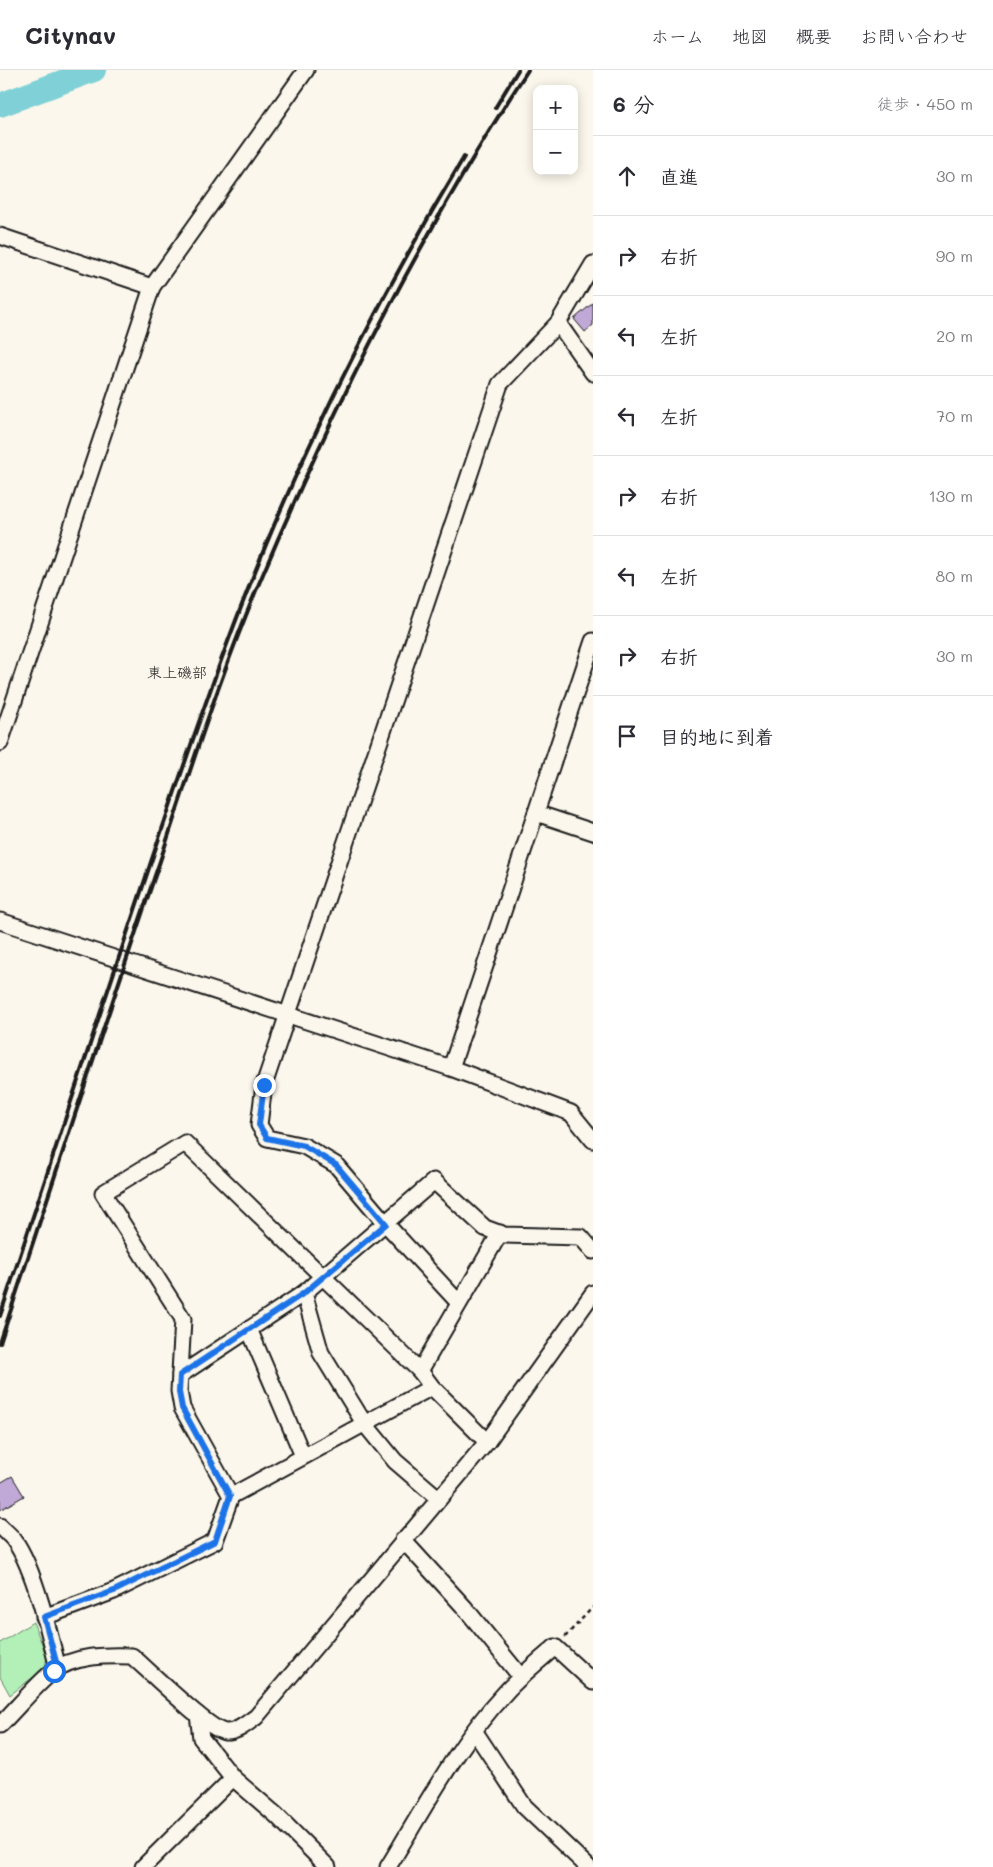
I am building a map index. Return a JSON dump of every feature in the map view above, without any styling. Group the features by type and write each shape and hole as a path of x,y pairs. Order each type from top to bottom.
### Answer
{"street":[{"path":"0,743 152,287 306,70"},
{"path":"0,236 152,287"},
{"path":"460,1303 386,1224 336,1165 304,1146 267,1138 259,1125 264,1085 500,384 558,323 593,264"},
{"path":"558,323 593,372"},
{"path":"450,1068 593,641"},
{"path":"536,813 593,832"},
{"path":"0,921 450,1068 571,1113 593,1140"},
{"path":"230,1496 182,1408 179,1392 183,1319 103,1193 185,1143 420,1371 432,1387 487,1442"},
{"path":"180,1375 304,1293 434,1182 485,1228 500,1234 581,1237 593,1251"},
{"path":"420,1371 500,1234"},
{"path":"304,1293 321,1353 364,1423 395,1461 438,1498"},
{"path":"0,1725 58,1669 74,1661 106,1655 132,1656 208,1725 226,1732 242,1728 256,1717 438,1498 487,1442 593,1293"},
{"path":"249,1329 303,1456"},
{"path":"44,1617 114,1591 215,1541 230,1496 432,1387"},
{"path":"0,1526 14,1540 22,1555 44,1617 58,1669"},
{"path":"403,1540 465,1608 521,1677"},
{"path":"388,1867 453,1763 493,1707 521,1677 555,1647 593,1682"},
{"path":"198,1715 202,1738 233,1778 276,1815 328,1867"},
{"path":"475,1732 524,1806 588,1867"},
{"path":"143,1867 233,1778"}],"path":[{"path":"555,1647 593,1607"}],"green space":[{"path":"33,1622 47,1656 45,1668 10,1695 0,1677 0,1643"}],"building":[{"path":"593,303 593,325 585,332 574,319"},
{"path":"12,1476 24,1496 0,1510 0,1483"}],"waterway":[{"path":"0,105 94,70"}],"railway":[{"path":"495,108 518,70"},
{"path":"0,1343 196,753 248,609 321,444 384,316 453,191 528,70"},
{"path":"0,1316 114,971 225,648 245,597 287,495 346,371 403,263 464,157"}],"district":[{"name":"東上磯部","path":"177,672"}],"route":[{"path":"54,1671 58,1669 44,1617 114,1591 215,1541 230,1496 182,1408 179,1392 180,1375 304,1293 386,1224 336,1165 304,1146 267,1138 259,1125 264,1085"}]}
